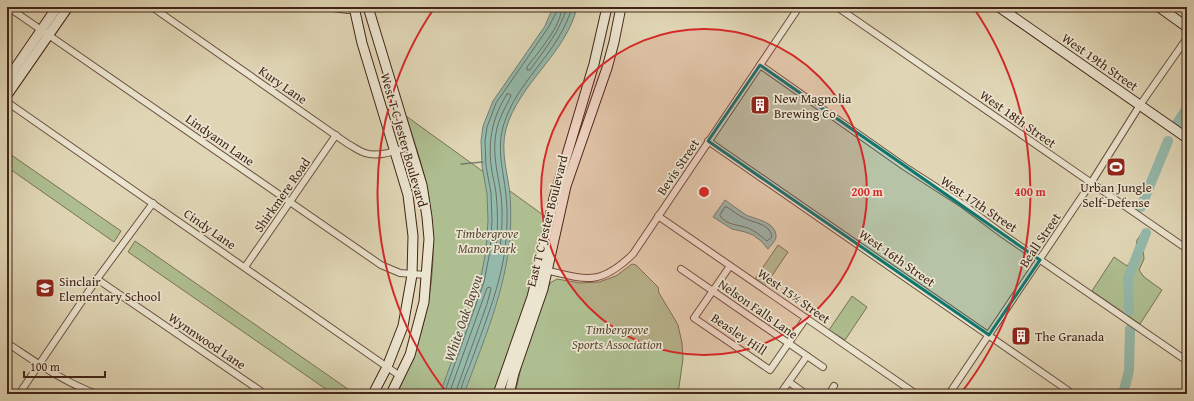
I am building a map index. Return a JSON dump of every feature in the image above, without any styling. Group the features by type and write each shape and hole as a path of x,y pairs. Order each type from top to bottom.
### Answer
{"main road":[{"path":"7,80 57,7"},
{"path":"7,95 68,7"},
{"name":"West T C Jester Boulevard","path":"368,7 411,146 422,185 428,217 429,239 422,309 410,355 391,394"},
{"name":"East T C Jester Boulevard","path":"498,394 532,297 544,270 566,186 568,165 607,7"},
{"name":"East T C Jester Boulevard","path":"568,165 607,68 621,7"},
{"name":"West 19th Street","path":"999,7 1187,138"},
{"path":"1159,7 1187,26"},
{"name":"West T C Jester Boulevard","path":"357,8 362,43 396,151 408,195 413,236 412,275 403,326 387,367 373,394"},
{"path":"594,64 607,68"},
{"name":"East T C Jester Boulevard","path":"509,394 514,372 544,289 544,270"}],"street":[{"name":"Lindyann Lane","path":"8,7 381,265 400,273 426,275"},
{"name":"Kury Lane","path":"152,7 336,135 366,153 379,154 396,151 411,146"},
{"path":"325,7 348,10 357,8"},
{"name":"Bevis Street","path":"544,270 580,278 598,278 607,275 633,254 799,7"},
{"name":"West 18th Street","path":"837,7 1187,249"},
{"name":"Beall Street","path":"949,394 1092,183 1140,105 1187,38"},
{"name":"West 17th Street","path":"760,65 905,167 964,205 1040,260 1187,361"},
{"name":"Cindy Lane","path":"7,102 400,376"},
{"name":"Shirkmere Road","path":"245,267 336,135"},
{"name":"West 16th Street","path":"708,141 1073,394"},
{"path":"19,394 97,279 153,203"},
{"name":"West 15½ Street","path":"658,216 916,394"},
{"path":"713,291 730,266"},
{"name":"Nelson Falls Lane","path":"681,269 823,367"},
{"name":"Wynnwood Lane","path":"97,279 265,394"},
{"name":"Beasley Hill","path":"713,291 694,318 770,370 788,343"},
{"path":"788,343 806,318"},
{"path":"7,343 66,381 96,394"},
{"path":"780,394 807,356"},
{"path":"789,382 806,394"},
{"path":"829,394 834,386"}],"highlighted area":[{"path":"760,65 1040,260 989,335 708,141"}],"green space":[{"name":"Timbergrove Manor Park","path":"406,116 546,217 533,281 495,394 396,394 417,346 424,321 432,271 433,245 432,219 426,182"},
{"path":"7,152 121,231 114,242 7,167"},
{"path":"1144,230 1150,234 1143,248 1144,259 1139,270 1144,277 1162,290 1140,324 1092,291 1114,257 1127,266 1135,255 1137,240"},
{"path":"135,241 355,394 333,394 128,252"},
{"path":"778,245 788,252 765,286 755,279"},
{"name":"Timbergrove Sports Association","path":"632,264 636,265 658,287 659,293 678,325 682,343 683,359 678,394 515,394 523,359 550,283 557,279 580,283 599,282 616,276"},
{"path":"852,296 867,307 845,340 829,330"}],"water":[{"path":"553,7 577,7 571,24 563,39 521,97 512,112 504,138 504,154 510,195 511,225 508,255 499,296 464,394 440,394 480,281 486,251 488,220 487,194 482,166 481,141 483,126 493,101 545,26"},
{"path":"725,200 746,215 773,227 776,238 768,249 753,235 732,229 713,217"}],"waterway":[{"path":"1176,125 1187,108"},
{"path":"1141,207 1168,141"},
{"path":"461,164 483,162"},
{"path":"1129,311 1128,278 1146,233"},
{"path":"1123,394 1129,371 1130,329"}],"place":[{"name":"New Magnolia Brewing Co","path":"760,105"},
{"name":"Urban Jungle Self-Defense","path":"1116,167"},
{"name":"Sinclair Elementary School","path":"45,288"},
{"name":"The Granada","path":"1021,336"}],"water label":[{"name":"White Oak Bayou","path":"463,318"}]}
